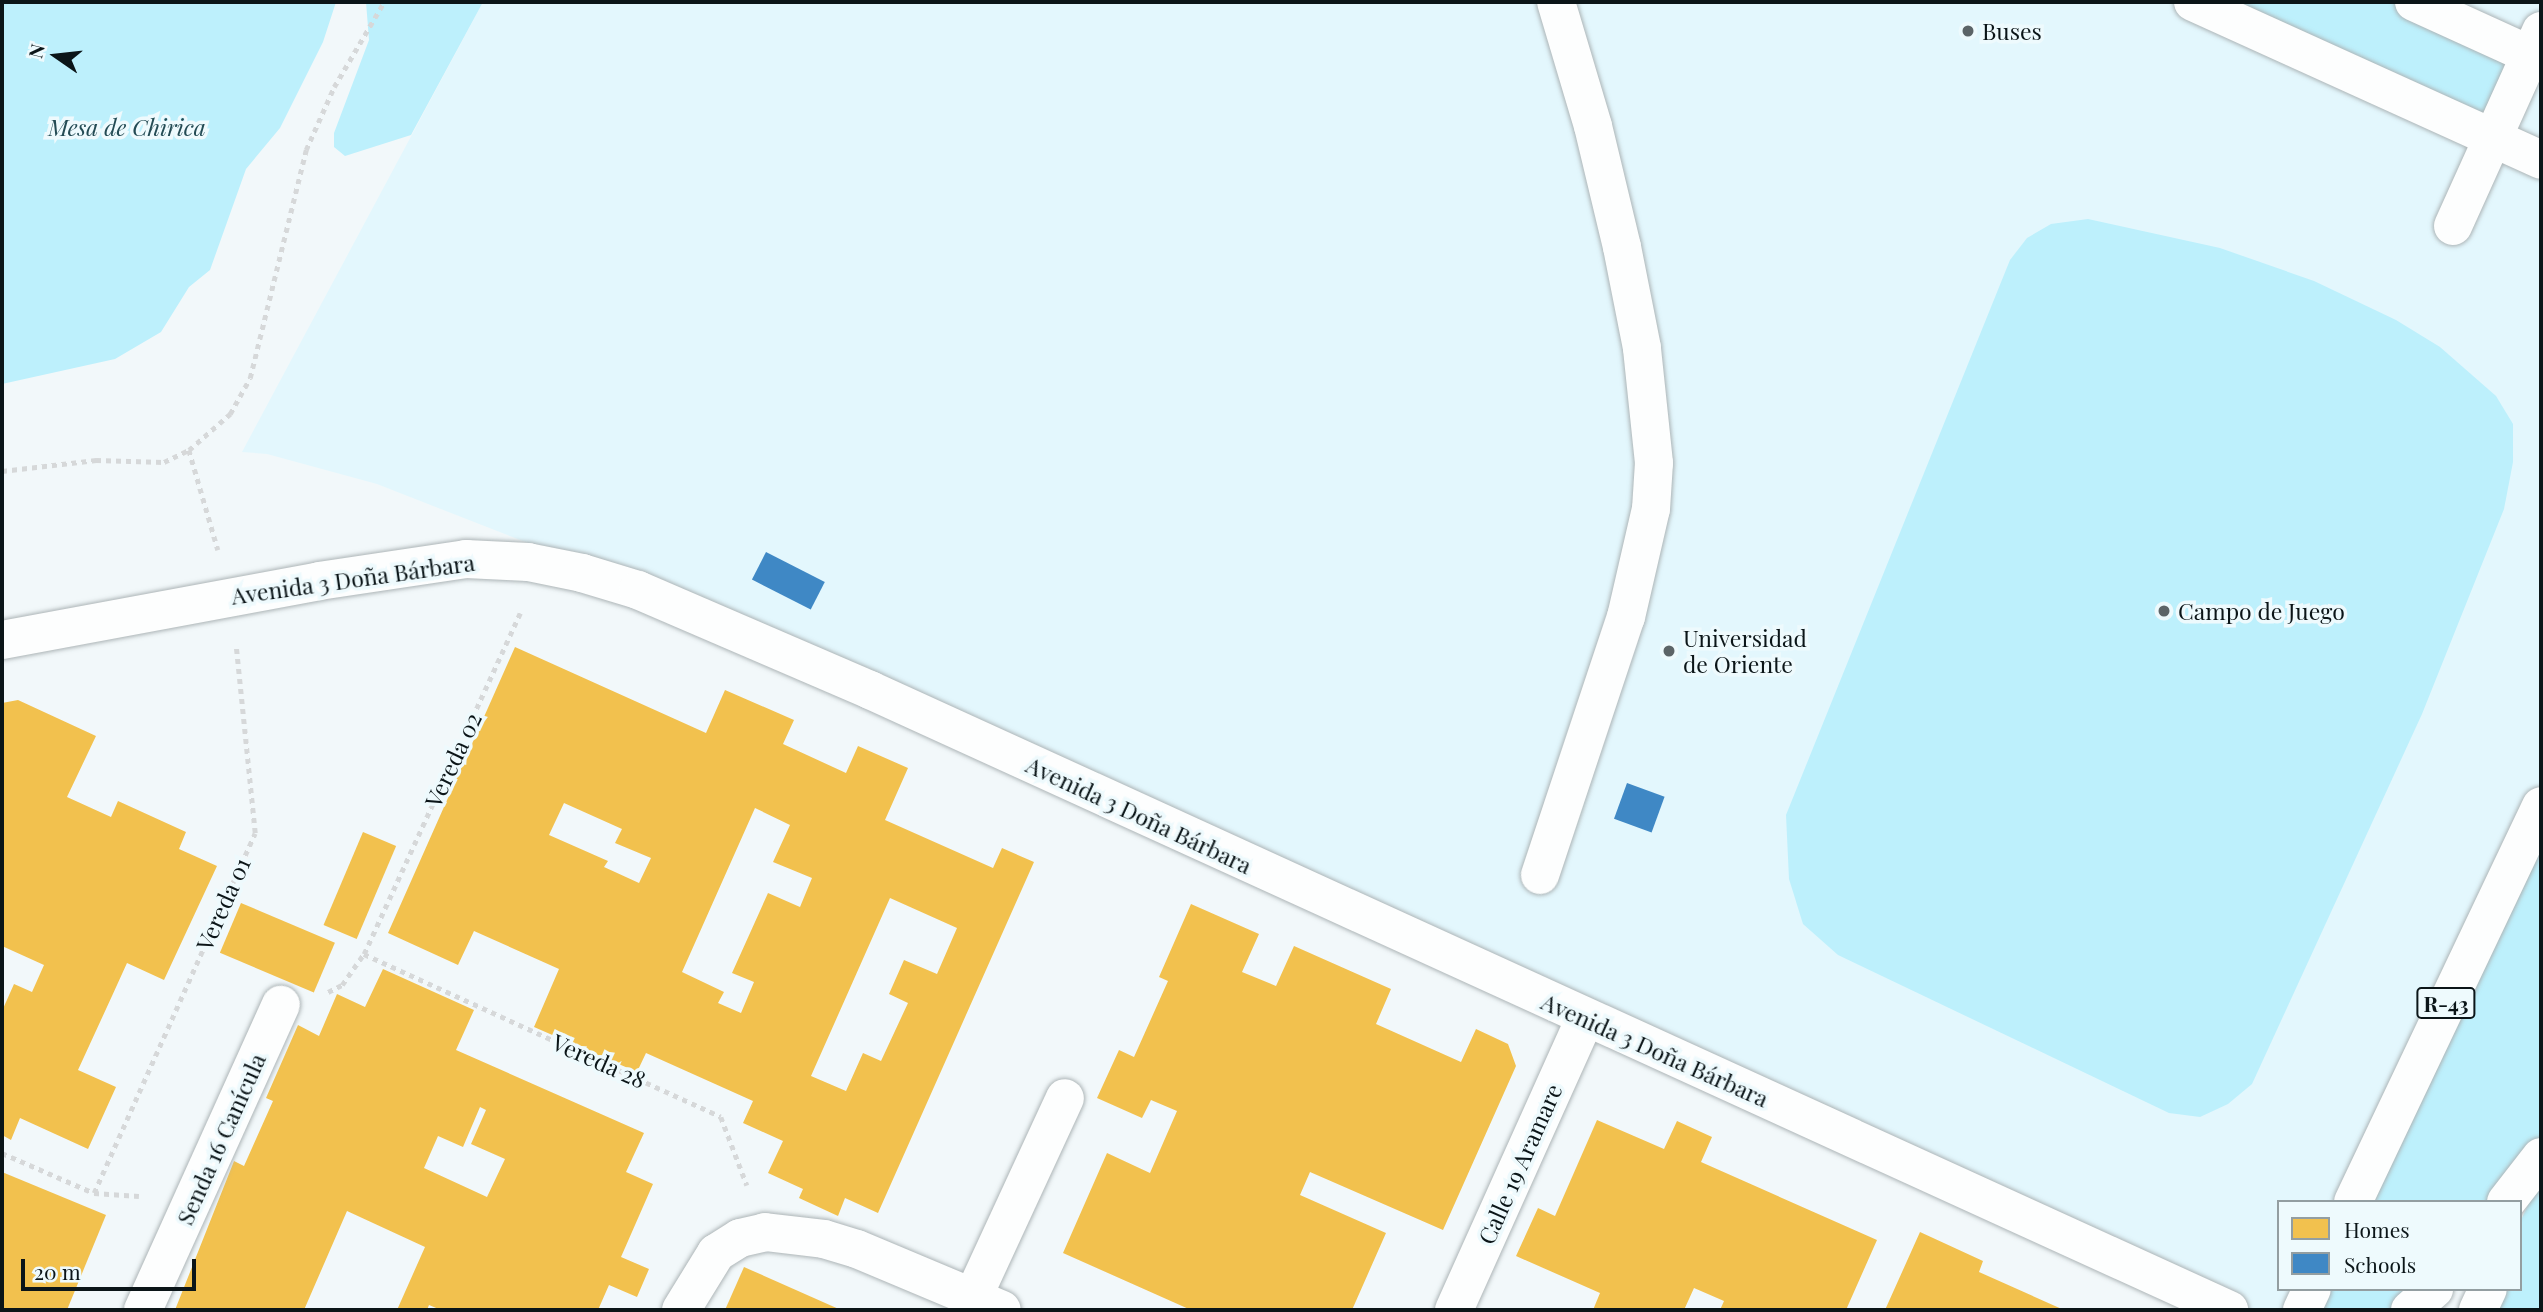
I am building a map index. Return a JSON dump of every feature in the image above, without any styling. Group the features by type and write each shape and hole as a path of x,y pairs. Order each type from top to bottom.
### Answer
{"street":[{"path":"1540,875 1626,617 1651,509 1654,463 1642,348 1622,247 1593,125 1556,2"},
{"path":"2193,2 2541,160"},
{"path":"2414,2 2538,49 2453,226"},
{"name":"Avenida 3 Doña Bárbara","path":"2,640 231,596 466,559 542,565 638,590 717,622 2229,1310"},
{"name":"R-43","path":"2354,1200 2530,838 2541,806"},
{"name":"Senda 16 Canícula","path":"143,1310 281,1005"},
{"name":"Calle 19 Aramare","path":"1454,1310 1585,1018"},
{"path":"681,1310 716,1253 740,1238 765,1232 793,1233 857,1249 987,1304 1065,1098"},
{"path":"2508,1200 2541,1157"},
{"path":"2522,1218 2541,1178"},
{"path":"2302,1310 2311,1291"},
{"path":"2410,1310 2432,1291"},
{"path":"2478,1310 2487,1291"}],"path":[{"path":"2,471 96,460 149,464 189,450 230,414 245,390 306,150 334,87 384,2"},
{"name":"Vereda 01","path":"94,1193 255,833 231,596 189,450"},
{"name":"Vereda 02","path":"364,954 542,565"},
{"name":"Vereda 28","path":"364,954 721,1117 765,1232"},
{"path":"2,1153 94,1193 114,1198 196,1193"}],"shaded area":[{"name":"Universidad de Oriente","path":"483,2 2541,2 2541,784 2347,1200 2277,1200 2277,1291 2305,1291 2296,1310 2250,1310 640,587 377,484 267,454 242,452"}],"green space":[{"name":"Mesa de Chirica","path":"2,2 336,2 323,42 280,128 246,169 210,270 189,287 161,332 115,359 2,384"},
{"path":"366,2 483,2 411,135 345,156 334,147 334,133 369,40"},
{"path":"2206,2 2400,2 2524,58 2490,130"},
{"name":"Campo de Juego","path":"2088,219 2220,248 2314,281 2396,320 2440,347 2496,396 2513,424 2513,462 2504,509 2422,714 2252,1084 2228,1104 2200,1117 2169,1113 1838,955 1803,924 1789,879 1786,815 2010,260 2027,238 2051,224"},
{"path":"2541,826 2541,1157 2508,1200 2354,1200"},
{"path":"2541,1178 2541,1310 2478,1310 2487,1291 2522,1291 2522,1218"},
{"path":"2311,1291 2432,1291 2410,1310 2302,1310"}],"building: Homes":[{"path":"515,647 706,733 725,690 794,720 783,744 846,773 858,746 908,768 885,820 993,868 1002,848 1034,862 878,1213 845,1198 838,1216 799,1198 803,1189 768,1173 783,1141 743,1123 753,1101 646,1053 637,1072 534,1027 559,969 474,931 458,965 388,933","holes":["564,803 622,829 615,843 651,858 639,883 604,867 608,861 549,835","755,808 790,825 773,862 812,878 800,907 768,893 732,973 754,982 741,1013 718,1003 724,992 682,972","890,898 957,928 937,974 904,960 889,994 908,1003 881,1061 863,1053 846,1091 811,1076"]},
{"path":"18,700 96,736 67,797 111,817 118,801 186,832 179,849 217,866 164,980 127,963 78,1070 116,1087 88,1149 20,1118 11,1140 2,1135 2,1011 14,984 32,992 44,965 2,946 2,703"},
{"path":"363,832 396,846 357,939 324,925"},
{"path":"241,903 335,943 314,993 220,953"},
{"path":"1191,904 1259,934 1242,972 1276,986 1294,946 1391,989 1376,1024 1461,1062 1476,1029 1508,1044 1516,1066 1443,1230 1310,1172 1300,1195 1386,1233 1352,1310 1191,1310 1063,1253 1107,1153 1150,1173 1177,1111 1151,1100 1142,1118 1097,1098 1119,1050 1134,1057 1168,981 1159,977"},
{"path":"383,969 474,1010 456,1050 644,1133 626,1172 653,1184 621,1257 649,1269 637,1297 609,1285 598,1310 441,1310 429,1305 427,1310 397,1310 425,1247 347,1211 304,1310 175,1310 234,1161 244,1166 273,1101 266,1098 298,1025 319,1036 337,994 365,1007","holes":["480,1107 486,1110 471,1144 505,1159 487,1197 424,1168 438,1136 463,1147"]},
{"path":"1597,1120 1664,1149 1677,1121 1712,1137 1701,1162 1877,1240 1846,1310 1720,1310 1724,1301 1694,1288 1684,1310 1593,1310 1600,1293 1516,1256 1538,1208 1555,1216"},
{"path":"2,1172 106,1215 67,1310 2,1310"},
{"path":"1920,1232 1983,1261 1979,1272 2064,1310 1885,1310"},
{"path":"744,1267 841,1310 725,1310"}],"building: Schools":[{"path":"766,552 825,582 811,610 752,580"},
{"path":"1627,783 1665,797 1652,832 1614,819"}],"place":[{"name":"Buses","path":"1968,31"},
{"name":"Campo de Juego","path":"2164,611"},
{"name":"Universidad de Oriente","path":"1669,651"}]}
